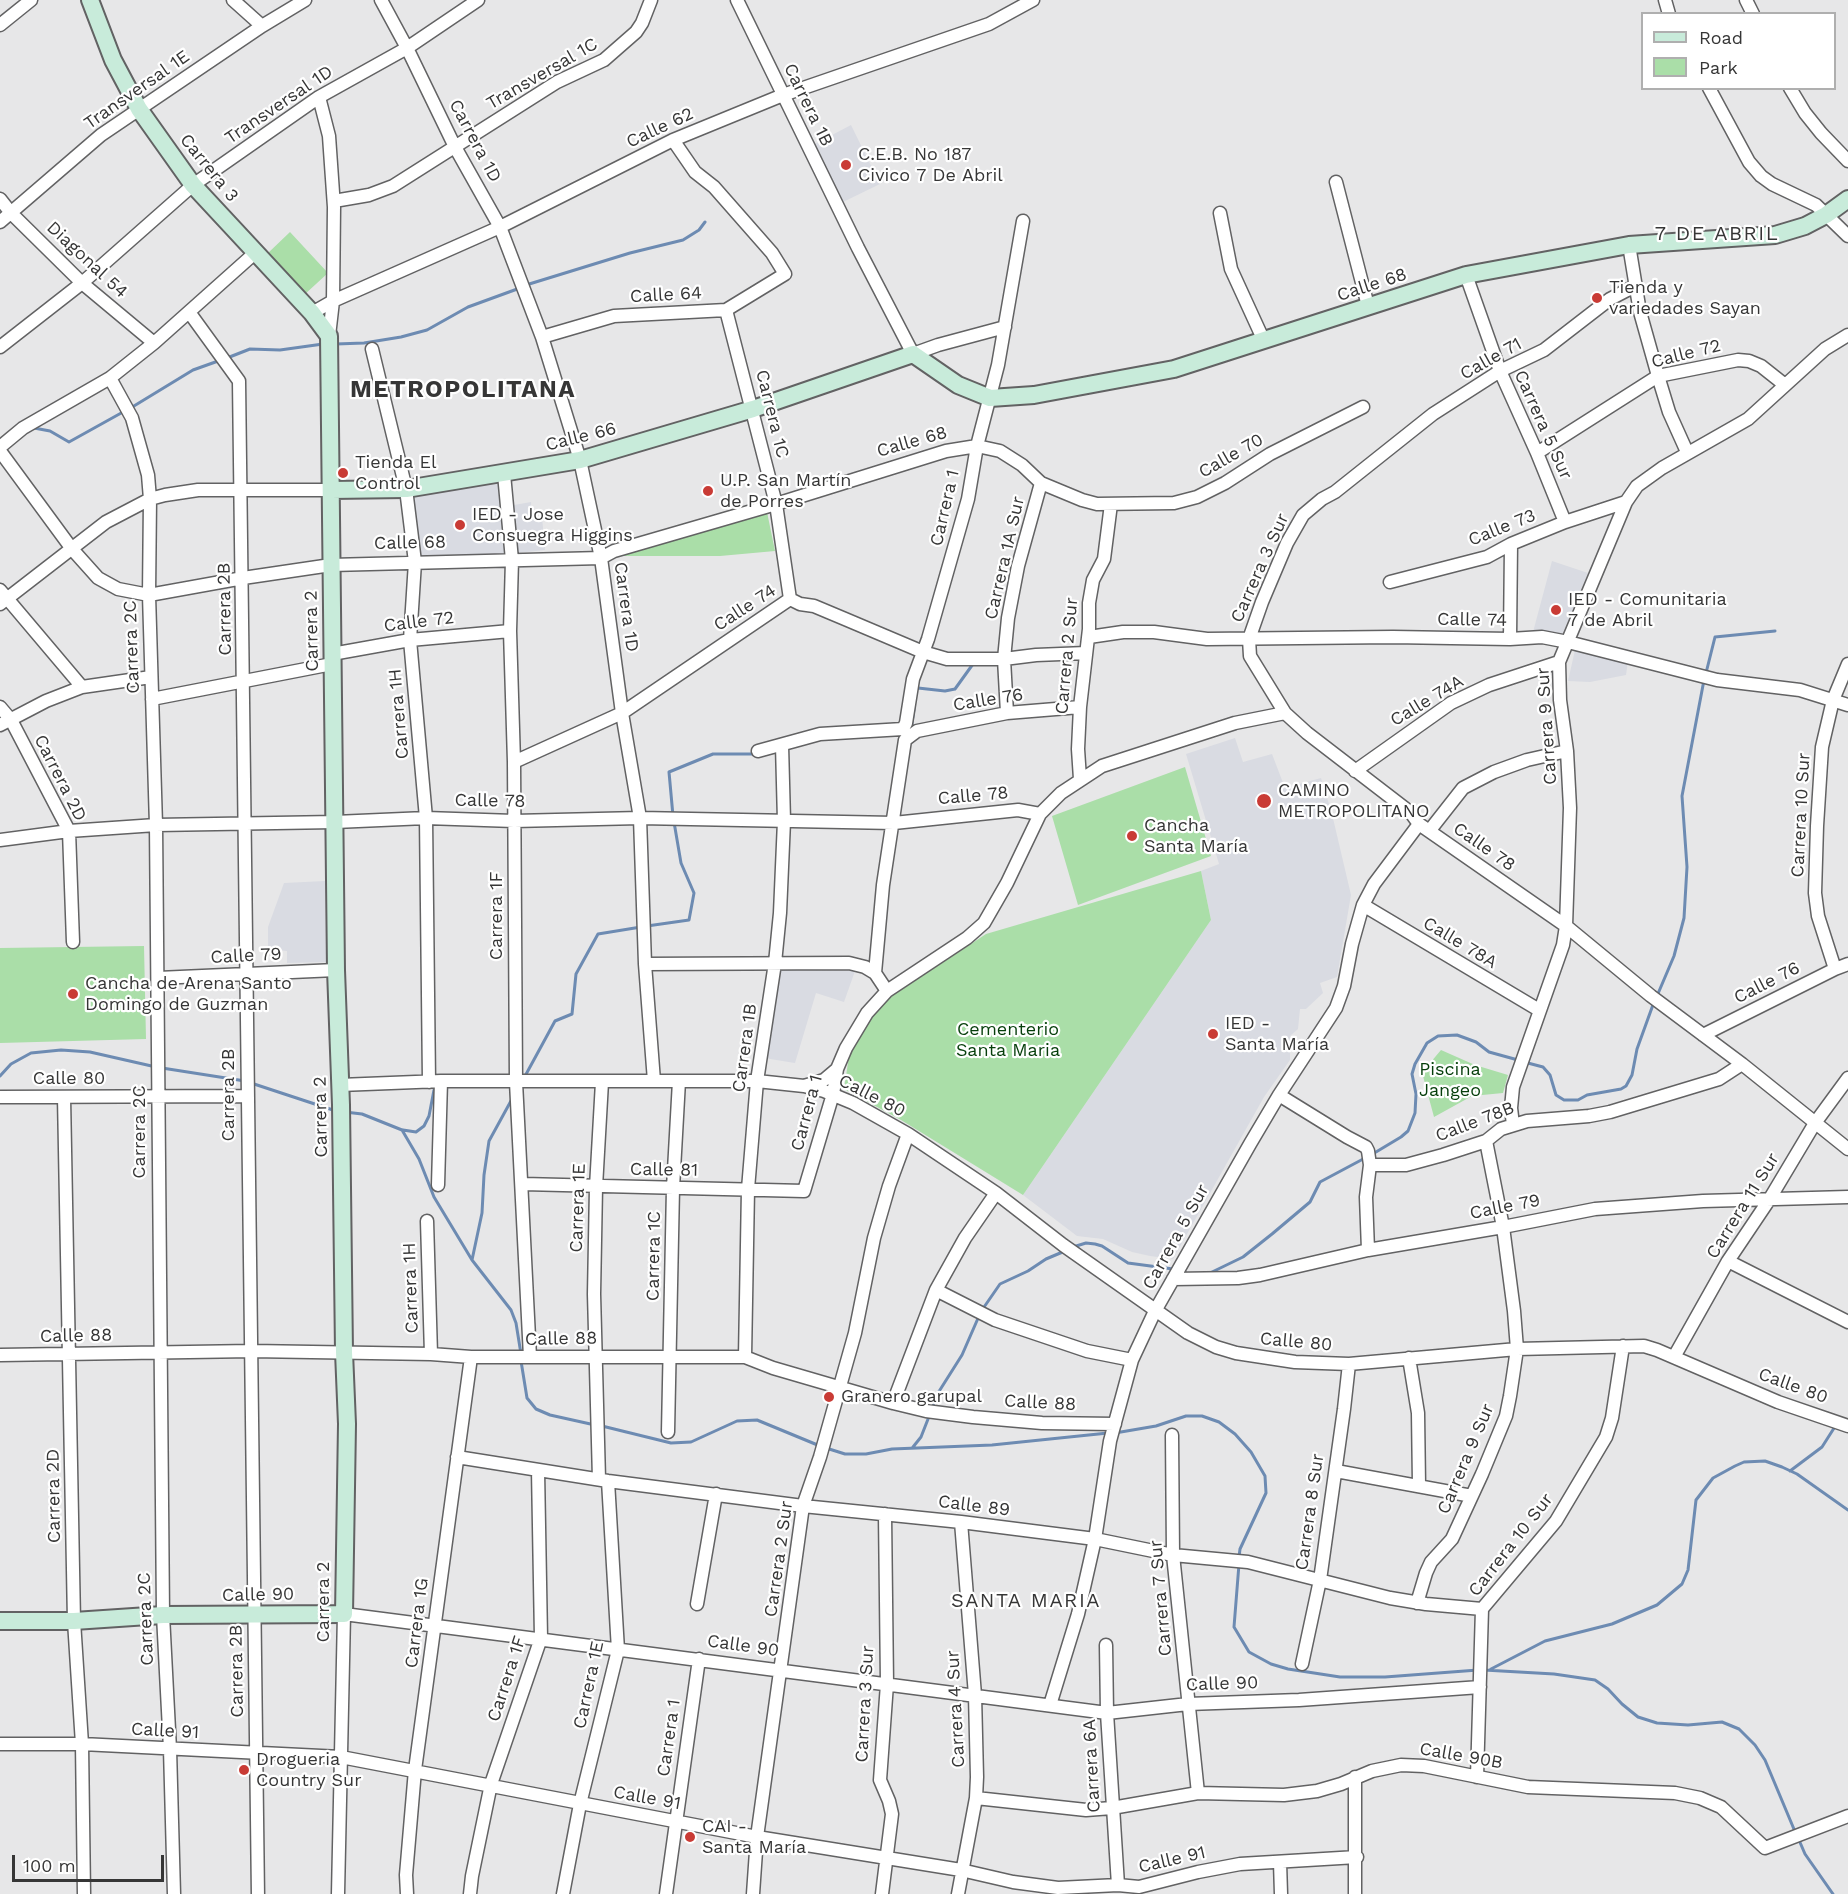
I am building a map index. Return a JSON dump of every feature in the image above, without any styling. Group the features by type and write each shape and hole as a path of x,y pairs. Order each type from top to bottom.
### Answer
{"street":[{"path":"0,25 31,0"},
{"name":"Carrera 3","path":"90,0 113,60 139,109 194,185 307,307 329,342"},
{"path":"233,0 262,26"},
{"name":"Transversal 1E","path":"0,222 101,135 262,26 287,5 305,0"},
{"name":"Carrera 1D","path":"381,0 455,147 500,227 542,337 580,460 601,558 622,713 640,818 645,964 654,1081"},
{"name":"Transversal 1D","path":"0,347 82,283 194,185 319,98 407,48 478,0"},
{"name":"Transversal 1C","path":"334,201 385,190 557,82 614,54 636,32 651,0"},
{"name":"Carrera 1B","path":"737,0 913,354"},
{"name":"Calle 62","path":"307,307 333,301 500,227 673,140 783,95 989,24 1033,0"},
{"path":"1711,90 1749,162 1761,176 1772,184 1816,205 1848,236"},
{"path":"1791,90 1821,133 1848,161"},
{"name":"Carrera 2","path":"319,98 329,136 334,201 333,301 329,342 331,565 336,970 347,1424 338,1894"},
{"name":"Calle 64","path":"542,337 614,316 726,310 785,274 772,253 714,187 695,172 673,140"},
{"path":"1336,182 1368,306"},
{"name":"Diagonal 54","path":"0,199 10,213 82,283 154,343"},
{"path":"1826,215 1848,199"},
{"path":"1220,213 1231,269 1264,341"},
{"name":"Calle 68","path":"913,354 973,393 990,398 1034,395 1174,369 1466,275 1629,245 1767,236 1805,226 1826,215"},
{"name":"Carrera 1","path":"875,973 884,885 913,679 959,535 968,499 977,446 1005,327 1023,221"},
{"path":"1629,245 1635,286 1658,376 1669,412 1687,452"},
{"path":"1,452 23,428 110,378 154,343 256,252"},
{"name":"Carrera 5 Sur","path":"1466,275 1500,371 1565,522"},
{"name":"Calle 71","path":"1335,492 1433,414 1500,371 1544,350 1610,299 1635,286"},
{"name":"Carrera 1C","path":"726,310 776,504 790,599"},
{"name":"Carrera 2B","path":"189,312 239,381 258,1894"},
{"name":"Calle 66","path":"2,597 72,549 106,522 150,499 198,490 406,489 580,460 753,409 948,341 1005,327"},
{"name":"Carrera 9 Sur","path":"1513,1125 1512,1096 1521,1061 1563,945 1566,926 1570,808 1568,752 1560,700 1559,662 1626,502 1637,486 1687,452 1748,419 1825,349 1848,335"},
{"name":"Carrera 1H","path":"372,349 406,489 415,562 410,640 426,818 438,1185"},
{"name":"Calle 72","path":"1537,453 1658,376 1738,360 1749,361 1761,366 1785,386"},
{"name":"Carrera 2C","path":"110,378 132,418 147,475 150,499 149,595 156,825 159,1053 163,1615 174,1894"},
{"name":"Calle 70","path":"1041,483 1097,504 1162,504 1197,497 1225,483 1270,454 1363,407"},
{"name":"Calle 68","path":"1,452 72,549 98,578 118,589 149,595 331,565 601,558 614,551 946,451 977,446 1000,452 1022,465 1041,483"},
{"name":"Carrera 1F","path":"504,474 512,561 510,631 514,762 516,1082 523,1184 524,1357"},
{"name":"Carrera 1A Sur","path":"1007,713 1004,659 1008,618 1018,566 1041,483"},
{"name":"Carrera 3 Sur","path":"1248,639 1287,543 1303,514 1335,492"},
{"name":"Calle 73","path":"1390,582 1487,557 1511,544 1565,522 1626,502"},
{"name":"Carrera 2 Sur","path":"1080,779 1078,749 1080,707 1089,637 1091,591 1093,580 1104,559 1111,504"},
{"path":"1510,639 1511,544"},
{"path":"2,597 82,687"},
{"name":"Calle 74","path":"514,762 622,713 790,599 800,604 814,606 923,652 947,659 1004,659 1086,653"},
{"name":"Calle 72","path":"152,699 243,681 410,640 510,631"},
{"name":"Calle 74","path":"1089,637 1123,632 1154,632 1207,639 1393,637 1510,639 1542,637 1706,678 1783,687 1848,705"},
{"path":"1040,814 1061,793 1101,766 1235,723 1285,713 1251,656 1248,639"},
{"name":"Calle 74A","path":"1355,771 1451,703 1489,685 1559,662"},
{"name":"Carrera 10 Sur","path":"1835,969 1818,916 1815,893 1822,747 1833,700 1848,664"},
{"path":"5,723 46,701 82,687 151,677"},
{"name":"Carrera 2D","path":"0,707 5,723 69,831 73,942"},
{"name":"Calle 76","path":"758,751 783,748 820,734 904,734 1007,713 1080,707"},
{"name":"Calle 78","path":"1285,713 1355,771 1411,813 1425,827 1566,926 1656,1000 1742,1064 1848,1149"},
{"name":"Carrera 1B","path":"745,1357 748,1189 757,1081 775,963 780,913 784,821 783,748"},
{"name":"Carrera 5 Sur","path":"1050,1705 1078,1614 1095,1539 1113,1432 1132,1360 1182,1262 1279,1095 1336,1008 1344,986 1352,944 1363,906 1374,884 1463,788 1494,772 1527,760 1568,752"},
{"name":"Calle 78","path":"0,840 69,831 156,825 426,818 514,821 640,818 894,823 1018,810 1040,814"},
{"name":"Carrera 1","path":"804,1191 833,1094 837,1069 846,1048 867,1013 887,991 967,938 984,923 1007,883 1040,814"},
{"name":"Calle 78A","path":"1363,906 1539,1010"},
{"path":"645,964 849,963 865,967 875,973 887,991"},
{"name":"Calle 76","path":"1703,1035 1848,964"},
{"name":"Calle 79","path":"158,978 336,970"},
{"name":"Calle 78B","path":"1369,1158 1406,1165 1486,1141 1501,1129 1513,1125 1544,1119 1610,1112 1719,1078 1742,1064"},
{"name":"Calle 80","path":"804,1086 824,1080 837,1069"},
{"name":"Carrera 11 Sur","path":"1674,1357 1728,1261 1769,1200 1815,1123 1848,1078"},
{"name":"Carrera 1C","path":"668,1432 673,1188 679,1081"},
{"name":"Calle 80","path":"340,1085 435,1082 757,1081 804,1086 833,1094 853,1103 908,1134 996,1193 1155,1311 1188,1333 1216,1347 1236,1353 1295,1362 1349,1364 1517,1349 1644,1346 1778,1402 1843,1424"},
{"name":"Carrera 1E","path":"563,1894 580,1804 618,1650 604,1480 598,1440 595,1357 596,1187 602,1082"},
{"name":"Calle 80","path":"0,1097 247,1093"},
{"path":"1279,1095 1366,1147 1369,1158 1366,1197 1368,1250"},
{"name":"Carrera 2D","path":"64,1097 74,1621 82,1744 84,1894"},
{"name":"Carrera 2 Sur","path":"753,1894 757,1836 782,1671 803,1506 820,1457 855,1333 874,1238 889,1186 908,1134"},
{"name":"Carrera 9 Sur","path":"1417,1603 1426,1572 1431,1562 1452,1539 1495,1445 1509,1406 1517,1349 1514,1311 1503,1227 1486,1141"},
{"name":"Calle 81","path":"523,1184 804,1191"},
{"path":"893,1403 936,1290 964,1238 996,1193"},
{"name":"Calle 79","path":"1173,1279 1238,1278 1260,1275 1368,1250 1595,1209 1703,1202 1848,1197"},
{"name":"Carrera 1H","path":"427,1221 431,1354"},
{"path":"1728,1261 1848,1322"},
{"path":"936,1290 981,1313 1034,1334 1087,1351 1132,1360"},
{"name":"Carrera 10 Sur","path":"1477,1777 1482,1609 1556,1521 1606,1437 1612,1418 1623,1346"},
{"name":"Calle 88","path":"0,1355 252,1351 431,1354 471,1357 745,1357 773,1368 893,1403 931,1411 1113,1432"},
{"name":"Carrera 1G","path":"407,1894 406,1875 414,1770 471,1357"},
{"path":"1409,1358 1418,1413 1419,1485"},
{"name":"Carrera 8 Sur","path":"1302,1664 1320,1580 1349,1364"},
{"name":"Carrera 7 Sur","path":"1172,1435 1173,1555 1198,1793"},
{"name":"Calle 89","path":"457,1457 604,1480 803,1506 961,1522 1095,1539 1173,1555 1248,1562 1417,1603 1482,1609"},
{"name":"Carrera 1F","path":"470,1894 491,1784 541,1638 538,1470"},
{"path":"1336,1471 1472,1496"},
{"path":"697,1604 716,1494"},
{"name":"Carrera 3 Sur","path":"882,1894 892,1814 889,1801 879,1780 887,1684 885,1514"},
{"name":"Carrera 4 Sur","path":"958,1894 976,1798 975,1695 961,1522"},
{"name":"Calle 90","path":"0,1621 74,1621 163,1615 344,1614 1107,1713 1188,1704 1299,1700 1480,1683"},
{"name":"Carrera 6A","path":"1106,1645 1107,1713 1118,1885"},
{"name":"Carrera 1","path":"666,1894 699,1659"},
{"name":"Calle 91","path":"0,1744 82,1744 341,1757 491,1784 580,1804 961,1870 1013,1882 1083,1890 1118,1885 1140,1891 1240,1864 1356,1857"},
{"name":"Calle 90B","path":"976,1798 1086,1810 1112,1808 1198,1793 1284,1794 1317,1791 1372,1771 1401,1765 1424,1766 1528,1787 1675,1793 1700,1798 1721,1806 1765,1848 1848,1816"},
{"path":"1355,1777 1355,1894"},
{"path":"1280,1862 1281,1894"}],"shaded area":[{"name":"C.E.B. No 187 Civico 7 De Abril","path":"851,125 880,184 841,203 813,145"},
{"name":"IED - Jose Consuegra Higgins","path":"498,479 507,554 420,557 413,495"},
{"path":"531,502 532,517 542,517 545,550 517,553 514,505"},
{"name":"IED - Comunitaria 7 de Abril","path":"1552,561 1588,573 1562,635 1533,632"},
{"name":"IED - Comunitaria 7 de Abril","path":"1575,650 1628,661 1626,675 1590,682 1568,681"},
{"name":"IED - Santa María","path":"1235,738 1243,762 1272,754 1285,788 1321,778 1351,895 1337,977 1320,983 1323,993 1306,1009 1300,1009 1298,1029 1290,1036 1290,1060 1264,1097 1173,1259 1150,1256 1132,1252 1103,1239 1077,1236 1023,1195 1211,920 1201,871 1219,864 1186,754"},
{"path":"325,881 326,962 287,963 287,951 268,949 268,927 284,883"},
{"path":"777,969 855,971 844,1002 816,993 795,1063 764,1058"}],"green space":[{"path":"290,232 328,273 304,295 267,254"},
{"path":"767,512 775,551 720,556 616,556"},
{"name":"Cancha Santa María","path":"1185,767 1211,856 1078,905 1052,816"},
{"name":"Cementerio Santa Maria","path":"1201,871 1211,920 1023,1195 901,1120 844,1089 849,1056 863,1025 889,998 986,934"},
{"name":"Cancha de Arena Santo Domingo de Guzman","path":"144,946 146,1039 0,1043 0,948"},
{"name":"Piscina Jangeo","path":"1441,1050 1475,1065 1508,1075 1503,1093 1472,1096 1434,1117 1423,1076"}],"waterway":[{"path":"526,285 630,253 683,240 699,230 705,222"},
{"path":"336,344 364,343 427,330 468,307 520,288"},
{"path":"227,358 250,349 280,350 323,344"},
{"path":"129,409 193,370 221,360"},
{"path":"34,428 50,431 69,442 123,412"},
{"path":"1706,673 1715,637 1775,631"},
{"path":"915,690 918,688 945,691 955,689 973,664"},
{"path":"1657,996 1674,956 1684,918 1687,867 1682,796 1704,680"},
{"path":"911,729 914,709"},
{"path":"673,816 669,772 713,754 757,754"},
{"path":"647,926 689,920 694,893 681,863 674,822"},
{"path":"524,1078 555,1021 572,1014 576,974 598,934 641,927"},
{"path":"1524,1062 1543,1067 1550,1075 1556,1095 1564,1100 1578,1100 1587,1095 1621,1089 1626,1086 1632,1075 1637,1049 1654,1002"},
{"path":"1371,1155 1408,1131 1415,1113 1416,1094 1412,1074 1427,1043 1438,1036 1457,1035 1476,1042 1489,1052 1518,1060"},
{"path":"0,1076 11,1064 31,1053 61,1050 90,1052 156,1067"},
{"path":"162,1068 245,1081"},
{"path":"251,1083 336,1111"},
{"path":"403,1130 416,1132 424,1126 429,1116 434,1090"},
{"path":"472,1260 482,1213 489,1141 512,1099"},
{"path":"345,1112 362,1114 402,1130 419,1159 434,1197 472,1260 511,1310 516,1323 521,1354"},
{"path":"1210,1273 1243,1257 1272,1234 1310,1202 1320,1182 1365,1158"},
{"path":"1073,1247 1086,1243 1095,1244 1128,1263 1173,1269"},
{"path":"982,1310 1000,1284 1065,1251"},
{"path":"932,1408 938,1393 962,1355 979,1316"},
{"path":"521,1361 527,1398 536,1409 550,1415 595,1425"},
{"path":"913,1447 921,1437 930,1414"},
{"path":"1115,1433 1156,1426 1186,1416 1202,1416 1219,1422 1235,1434 1251,1452 1265,1476 1266,1493 1240,1549 1239,1557"},
{"path":"602,1426 671,1443 691,1442 737,1421 757,1420 820,1446"},
{"path":"1790,1471 1822,1447 1836,1425"},
{"path":"826,1448 845,1454 866,1454 892,1449 992,1445 1108,1433"},
{"path":"1491,1669 1545,1641 1612,1624 1657,1605 1682,1584 1688,1570 1696,1500 1713,1478 1735,1466 1744,1462 1765,1461 1782,1467 1797,1474 1848,1510"},
{"path":"1239,1564 1234,1627 1249,1652 1271,1664 1340,1677 1385,1677 1478,1670"},
{"path":"1484,1670 1554,1674 1595,1680 1638,1717 1657,1723 1688,1725 1722,1722 1739,1729 1755,1745 1765,1760 1796,1834"},
{"path":"1799,1840 1805,1854 1833,1894"}],"place":[{"name":"C.E.B. No 187 Civico 7 De Abril","path":"846,165"},
{"name":"Tienda y variedades Sayan","path":"1597,298"},
{"name":"Tienda El Control","path":"343,473"},
{"name":"U.P. San Martín de Porres","path":"708,491"},
{"name":"IED - Jose Consuegra Higgins","path":"460,525"},
{"name":"IED - Comunitaria 7 de Abril","path":"1556,610"},
{"name":"CAMINO METROPOLITANO","path":"1264,801"},
{"name":"Cancha Santa María","path":"1132,836"},
{"name":"Cancha de Arena Santo Domingo de Guzman","path":"73,994"},
{"name":"IED - Santa María","path":"1213,1034"},
{"name":"Granero garupal","path":"829,1397"},
{"name":"Drogueria Country Sur","path":"244,1770"},
{"name":"CAI - Santa María","path":"690,1837"}],"district":[{"name":"7 DE ABRIL","path":"1717,234"},
{"name":"METROPOLITANA","path":"463,390"},
{"name":"SANTA MARIA","path":"1026,1601"}]}
